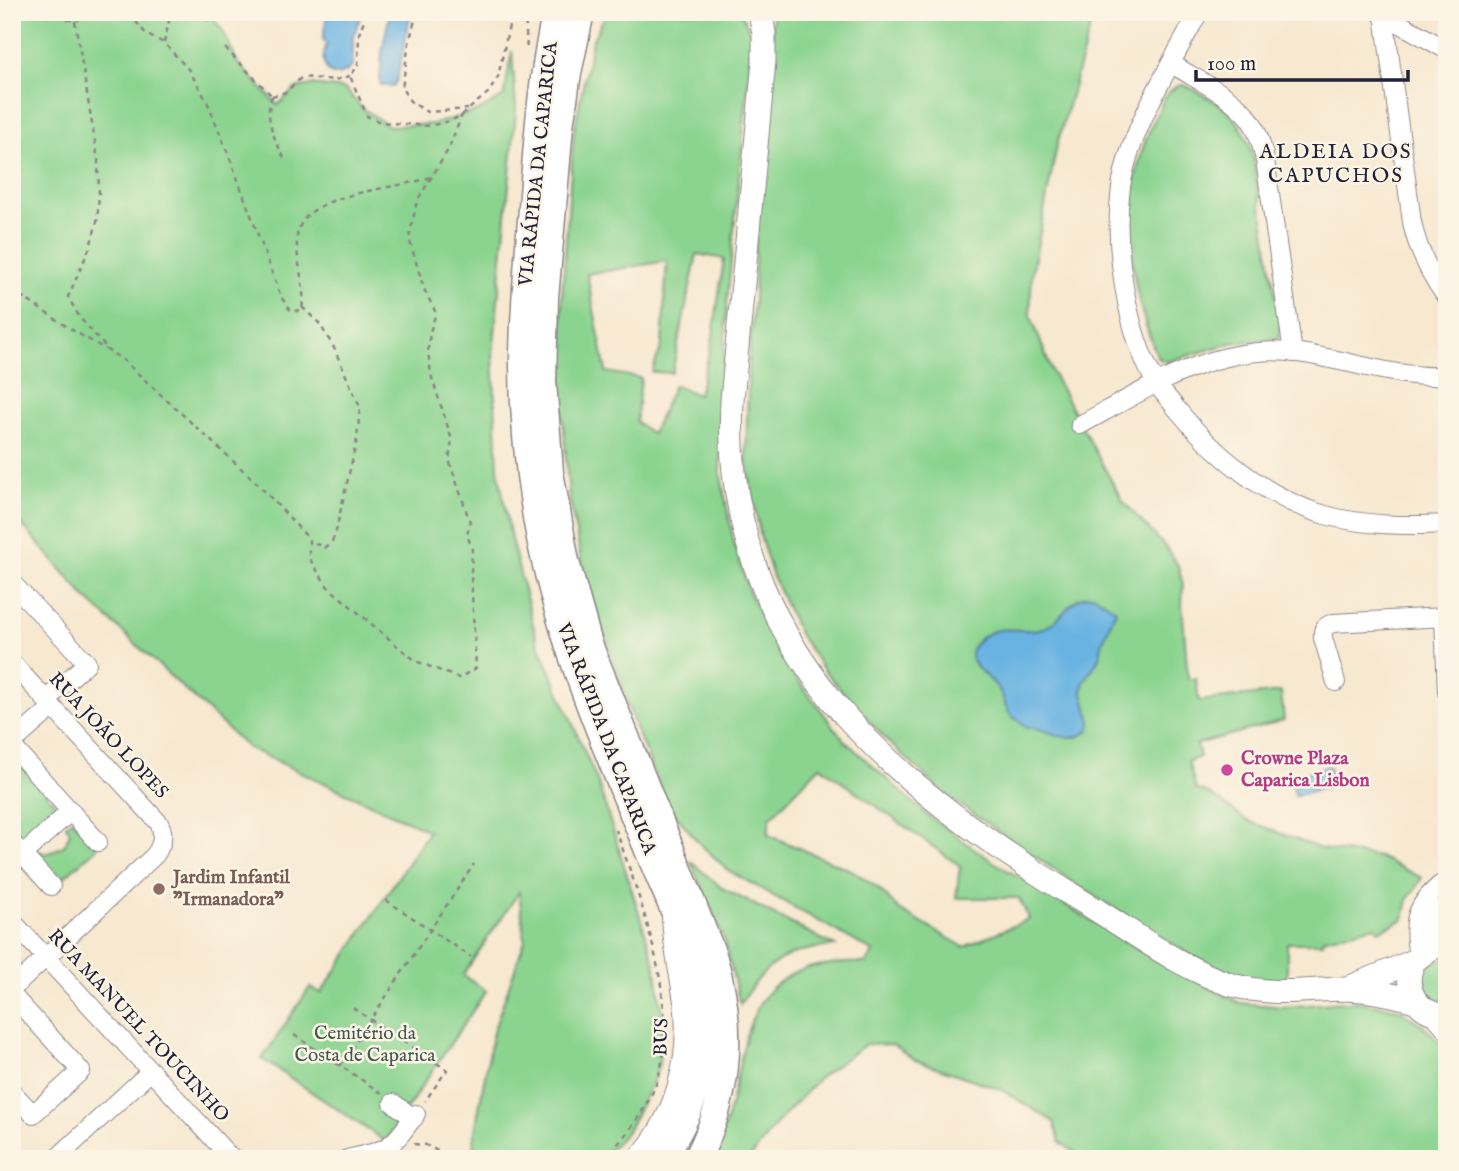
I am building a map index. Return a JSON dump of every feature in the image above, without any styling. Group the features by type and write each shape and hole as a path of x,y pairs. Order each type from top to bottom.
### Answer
{"highway":[{"name":"VIA RÁPIDA DA CAPARICA","path":"556,12 537,139 524,321 523,394 530,474 544,557 570,652 693,960 700,984 705,1019 705,1045 699,1083 691,1110 662,1159"},
{"name":"VIA RÁPIDA DA CAPARICA","path":"581,12 560,126 545,306 543,374 548,455 562,545 589,644 710,946 722,985 727,1032 724,1077 714,1118 697,1159"}],"main road":[{"path":"574,40 595,12"},
{"path":"753,12 760,33 764,61"},
{"path":"760,12 764,33 764,61 732,400 732,439 737,494 750,548 767,596 801,659 829,697 857,728 912,782 949,813 1040,875 1165,952 1210,976 1252,989 1289,993 1343,989 1375,991 1435,1015"},
{"path":"1343,989 1416,959 1431,947 1445,945"},
{"path":"1416,959 1409,981 1435,1015"}],"street":[{"path":"1199,12 1129,154 1121,187 1121,269 1140,345 1156,383 1189,424 1228,461 1275,494 1325,515 1371,524 1447,524"},
{"path":"1381,13 1447,50"},
{"path":"1381,13 1415,238 1447,298"},
{"path":"1172,64 1237,105 1251,120 1260,139 1293,352"},
{"path":"1080,425 1156,383 1194,367 1231,355 1259,351 1293,352 1385,370 1447,376"},
{"path":"12,583 87,663 12,745 98,842"},
{"path":"1336,682 1322,638 1326,625 1444,617 1447,692"},
{"name":"RUA JOÃO LOPES","path":"12,663 157,820 163,835 155,855 12,989"},
{"path":"51,886 18,849 71,811"},
{"path":"1443,880 1430,905 1427,918 1428,929 1445,945"},
{"path":"1416,959 1415,926 1418,909 1443,880"},
{"name":"BUS","path":"636,1159 654,1135 671,1104 684,1053 684,1014 672,947 670,906"},
{"name":"RUA MANUEL TOUCINHO","path":"12,921 232,1159"},
{"path":"12,995 81,1070 33,1114 12,1092"},
{"path":"56,1159 151,1071"},
{"path":"347,1159 386,1148 394,1143 415,1116 389,1099"}],"path":[{"path":"61,12 65,19 75,21 95,12"},
{"path":"132,12 147,34 164,43 189,70 206,101 232,161 281,297 291,311 298,311 302,307 304,294 296,243 301,220 312,210 345,197 431,177"},
{"path":"164,43 171,12"},
{"path":"207,21 208,12"},
{"path":"272,96 286,92 302,77 335,80 350,76 358,66 359,34 368,12"},
{"path":"417,12 402,79 402,88 410,101 427,111 438,112 469,109 476,105"},
{"path":"350,76 367,116 380,122 429,126 450,121 476,105 489,92 498,76 512,12"},
{"path":"525,12 525,48 528,58"},
{"path":"75,21 98,160 99,194 97,222 90,247 68,297 80,318 112,354"},
{"path":"225,48 272,96"},
{"path":"272,96 269,122 286,162"},
{"path":"309,539 309,558 320,578 408,655 418,662 459,678 476,667 472,548 467,535 470,522 449,460 452,440 431,375 429,341 436,313 424,289 409,238 417,201 448,150 462,115"},
{"path":"12,290 122,359 257,483 313,544 324,548 335,535 357,439 360,407 333,346 319,323 302,307"},
{"path":"341,1066 474,864"},
{"path":"386,900 471,957"},
{"path":"353,1008 447,1070 415,1116"},
{"path":"294,1035 389,1099"},
{"path":"386,1148 426,1145 453,1159"}],"green space":[{"name":"Cemitério da Costa de Caparica","path":"12,12 209,12 223,31 238,63 278,105 295,89 311,85 345,89 362,108 389,126 434,124 478,111 504,96 512,51 516,110 493,354 498,469 511,539 537,640 598,783 655,964 663,1019 659,1064 653,1082 626,1133 600,1159 472,1159 493,1032 525,940 519,892 463,975 486,991 385,1141 262,1059 310,987 321,993 429,831 248,748 86,598 12,513"},
{"path":"607,12 740,12 750,31 750,63 728,292 720,471 734,544 750,594 780,657 844,740 928,816 992,861 1179,973 1240,1003 1283,1007 1356,1001 1399,1009 1425,1027 1447,1049 1447,1159 1085,1159 1060,1142 1054,1122 1000,1089 915,1060 893,1045 866,1044 820,1077 778,1122 749,1159 711,1159 725,1124 750,1024 764,998 785,978 818,966 866,963 874,952 729,871 699,843 667,804 635,727 584,574 569,496 562,407 562,296 574,131 592,41","holes":["697,254 724,259 712,343 698,395 674,385 652,434 636,422 641,378 606,372 587,274 667,261 662,345 652,372 672,373","820,766 960,866 956,898 1019,898 1029,919 964,947 899,910 879,889 853,871 768,835 770,818"]},
{"path":"772,12 1098,12 1090,28 1057,145 1032,273 1030,314 1053,374 1122,500 1168,550 1178,566 1183,585 1188,679 1196,679 1199,701 1281,692 1284,720 1197,744 1200,757 1188,761 1196,789 1211,795 1246,820 1321,849 1379,857 1422,878 1408,899 1404,919 1379,931 1375,926 1322,939 1323,943 1287,943 1287,979 1307,981 1251,978 1222,969 1196,958 1078,886 950,798 888,742 826,673 799,634 773,577 761,539 746,459 756,225 773,41"},
{"path":"1184,85 1228,112 1243,131 1248,143 1253,157 1281,329 1276,339 1231,343 1167,362 1158,358 1138,298 1130,236 1131,205 1144,144 1157,114 1170,91"},
{"path":"12,756 60,809 20,843 12,835"},
{"path":"72,819 98,847 55,885 29,856 36,850 47,854 65,845 70,832 66,825"},
{"path":"690,861 722,888 835,946 803,951 779,961 759,978 740,1004 724,939"},
{"path":"1441,959 1447,959 1447,1001 1430,996 1423,983 1427,969"}],"water":[{"path":"332,12 360,12 361,16 353,36 353,65 339,74 329,72 324,60 327,44 323,40 326,18"},
{"path":"390,12 411,12 397,80 393,87 381,85 380,82 382,51"},
{"path":"1095,595 1116,610 1102,643 1100,657 1084,682 1082,691 1091,721 1090,729 1074,738 1066,738 1035,728 1026,728 1011,715 999,689 976,667 971,656 972,650 980,639 994,631 1043,628 1057,620 1079,598"},
{"path":"1329,766 1334,785 1295,796 1290,777"}],"place":[{"name":"Crowne Plaza Caparica Lisbon","path":"1227,770"},
{"name":"Jardim Infantil \"Irmanadora\"","path":"159,889"}],"district":[{"name":"ALDEIA DOS CAPUCHOS","path":"1336,164"}]}
